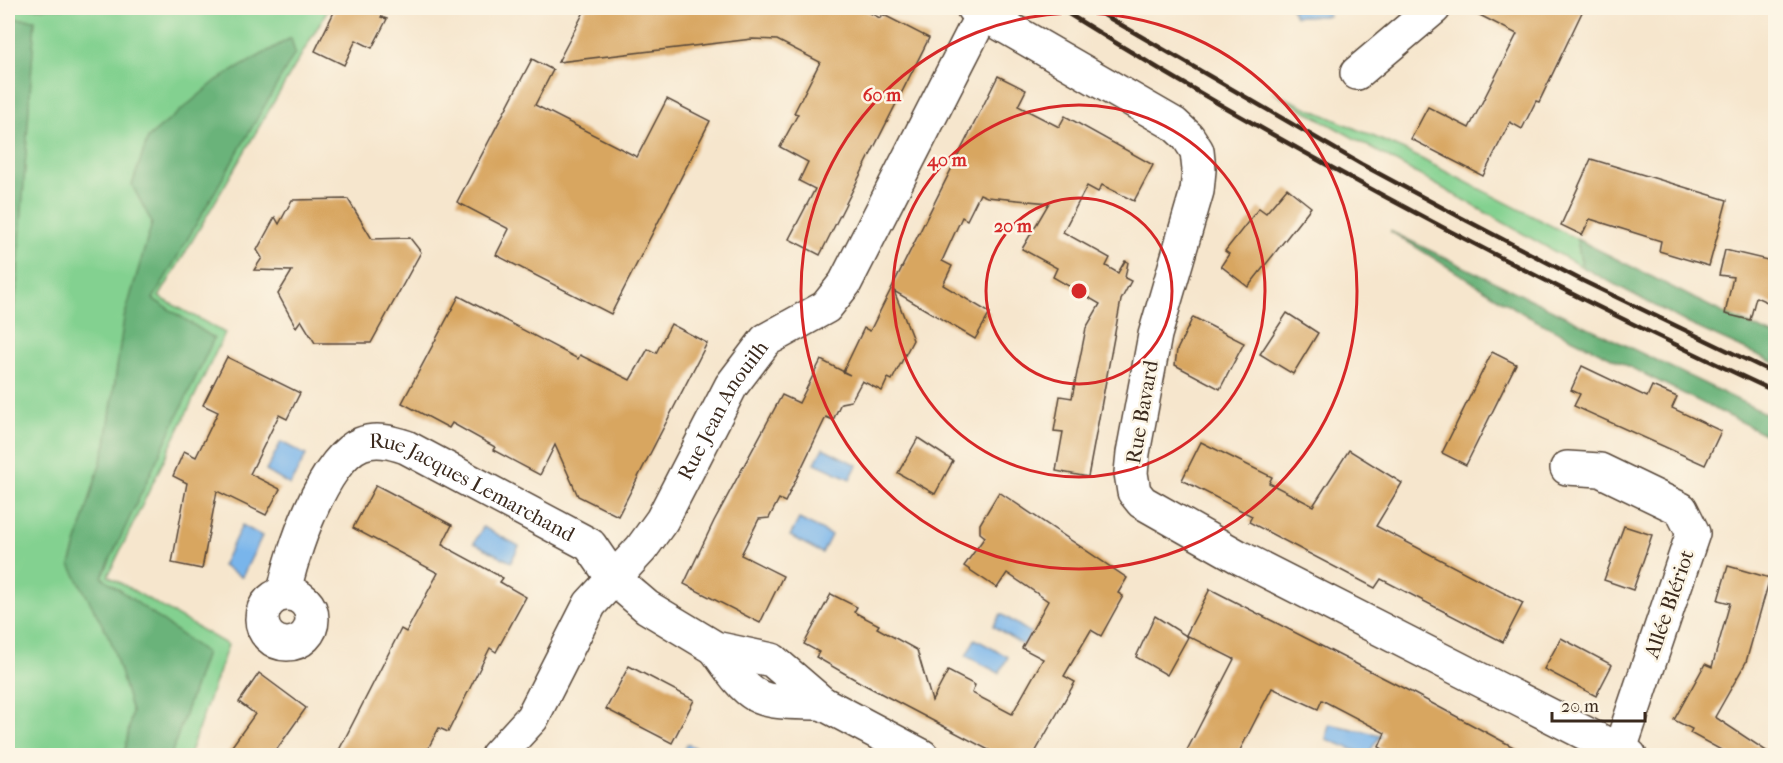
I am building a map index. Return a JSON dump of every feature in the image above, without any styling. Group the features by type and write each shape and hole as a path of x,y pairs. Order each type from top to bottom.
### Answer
{"street":[{"path":"1357,73 1434,8"},
{"name":"Rue Jean Anouilh","path":"497,756 532,718 590,604 612,577 641,549 662,520 730,386 766,340 826,307 845,283 978,10"},
{"name":"Rue Bavard","path":"978,10 1174,124 1188,137 1197,151 1197,191 1155,335 1133,453 1131,473 1134,492 1142,502 1239,557 1625,752"},
{"name":"Rue Jacques Lemarchand","path":"284,593 297,541 339,458 361,444 386,441 406,447 590,545 612,577 647,608 715,648 772,660 822,703 922,756"},
{"name":"Allée Blériot","path":"1567,468 1600,470 1681,509 1693,533 1625,752"}],"green space":[{"path":"8,8 329,8 159,297 225,333 108,576 228,645 189,755 8,755"},
{"path":"8,18 35,20 17,285 8,359"},
{"path":"291,38 295,53 153,299 214,338 102,577 206,653 171,755 124,755 132,712 111,641 70,565 106,444 124,318 152,223 132,185 148,138 217,80"},
{"path":"1272,92 1404,150 1577,239 1582,267"},
{"path":"1390,231 1775,418 1775,439 1529,317"},
{"path":"1577,239 1725,314 1775,336 1775,363 1689,324 1582,267"}],"water":[{"path":"1291,8 1327,8 1329,16 1295,16"},
{"path":"281,442 306,455 290,485 266,471"},
{"path":"823,448 857,465 850,479 815,463"},
{"path":"799,519 831,535 822,553 790,536"},
{"path":"242,525 262,536 242,577 222,566"},
{"path":"483,527 519,546 511,562 474,543"},
{"path":"1001,614 1034,635 1026,647 993,626"},
{"path":"975,639 1008,657 999,673 966,656"},
{"path":"1329,724 1381,735 1367,755 1326,739"},
{"path":"687,744 712,755 681,755"}],"building":[{"path":"336,8 386,8 381,17 387,19 372,48 356,40 344,65 315,51"},
{"path":"586,8 860,8 880,18 882,14 929,38 820,255 789,239 815,189 799,181 808,162 780,147 798,114 794,113 820,62 777,40 752,39 558,62"},
{"path":"1466,8 1584,8 1539,102 1536,101 1522,129 1510,122 1483,176 1411,139 1428,107 1469,128 1517,34"},
{"path":"532,59 553,70 535,105 637,157 667,99 710,121 611,314 496,255 509,229 457,202"},
{"path":"998,76 1026,90 1018,106 1059,127 1065,116 1153,165 1134,201 1102,185 1098,192 1087,186 1063,232 1110,258 1106,266 1118,273 1125,261 1128,262 1125,278 1131,281 1121,300 1088,477 1056,471 1063,432 1054,431 1060,396 1072,398 1086,328 1100,304 1053,277 1057,268 1022,249 1049,203 987,197 980,194 967,220 962,217 942,261 952,266 943,285 990,313 975,339 894,291 913,340 892,380 888,378 882,391 862,381 851,401 841,403 833,420 826,417 785,502 779,499 769,518 759,519 741,555 783,576 760,623 684,584 714,521 782,395 799,403 821,360 843,372 864,328 870,331"},
{"path":"1591,159 1727,200 1709,266 1659,251 1661,241 1590,219 1582,235 1561,225"},
{"path":"1287,188 1311,207 1248,287 1221,266 1229,254 1225,251 1259,208 1266,213"},
{"path":"348,199 372,239 410,238 421,252 371,343 315,343 301,320 296,327 278,294 292,271 254,270 262,258 257,250 275,217 279,224 292,200"},
{"path":"1725,250 1776,262 1776,306 1756,297 1750,320 1725,314 1733,277 1719,275"},
{"path":"459,296 578,359 580,355 630,380 648,349 656,353 671,324 707,343 618,516 578,496 555,445 540,475 493,450 495,447 452,423 449,428 402,403"},
{"path":"1287,313 1318,333 1293,374 1260,354"},
{"path":"1193,317 1244,343 1220,389 1175,365 1177,350"},
{"path":"1492,352 1516,364 1466,465 1442,453"},
{"path":"227,357 300,393 287,419 279,415 250,474 280,489 266,515 217,491 202,569 172,563 187,483 173,476 184,451 196,457 218,412 203,405"},
{"path":"1582,366 1647,397 1652,386 1677,397 1672,408 1721,431 1705,465 1574,406 1580,394 1571,390"},
{"path":"918,438 953,461 935,494 898,473"},
{"path":"1201,442 1272,477 1269,483 1313,506 1349,450 1402,483 1376,526 1523,603 1503,642 1381,579 1375,588 1249,522 1252,516 1182,480"},
{"path":"376,485 452,525 442,545 503,578 500,582 526,597 496,652 490,648 448,732 439,728 424,756 336,756 401,629 406,632 438,573 353,528"},
{"path":"999,492 1127,578 1118,593 1123,596 1101,636 1091,630 1064,676 1075,682 1033,756 1000,756 863,684 816,657 819,652 804,644 831,594 857,607 854,612 879,625 877,628 917,650 932,701 948,671 975,685 972,693 1012,714 1043,659 1022,648 1048,601 1007,573 997,588 964,566 985,537 980,533 980,524"},
{"path":"1624,526 1652,535 1633,590 1604,580"},
{"path":"1728,566 1770,578 1746,662 1715,717 1774,756 1732,756 1690,733 1692,729 1674,720 1705,664 1712,667 1730,603 1718,600"},
{"path":"1210,589 1530,756 1395,756 1379,747 1385,733 1322,700 1318,709 1272,688 1237,756 1184,756 1234,659 1186,635"},
{"path":"1155,616 1188,637 1167,675 1136,657"},
{"path":"1561,638 1612,665 1596,696 1544,669"},
{"path":"629,666 694,700 672,743 606,709"},
{"path":"259,673 306,708 272,756 225,756 255,714 239,702"}],"railway":[{"path":"1059,8 1233,112 1412,211 1593,304 1776,392"},
{"path":"1092,8 1361,164 1458,216 1583,281 1776,374"}]}
